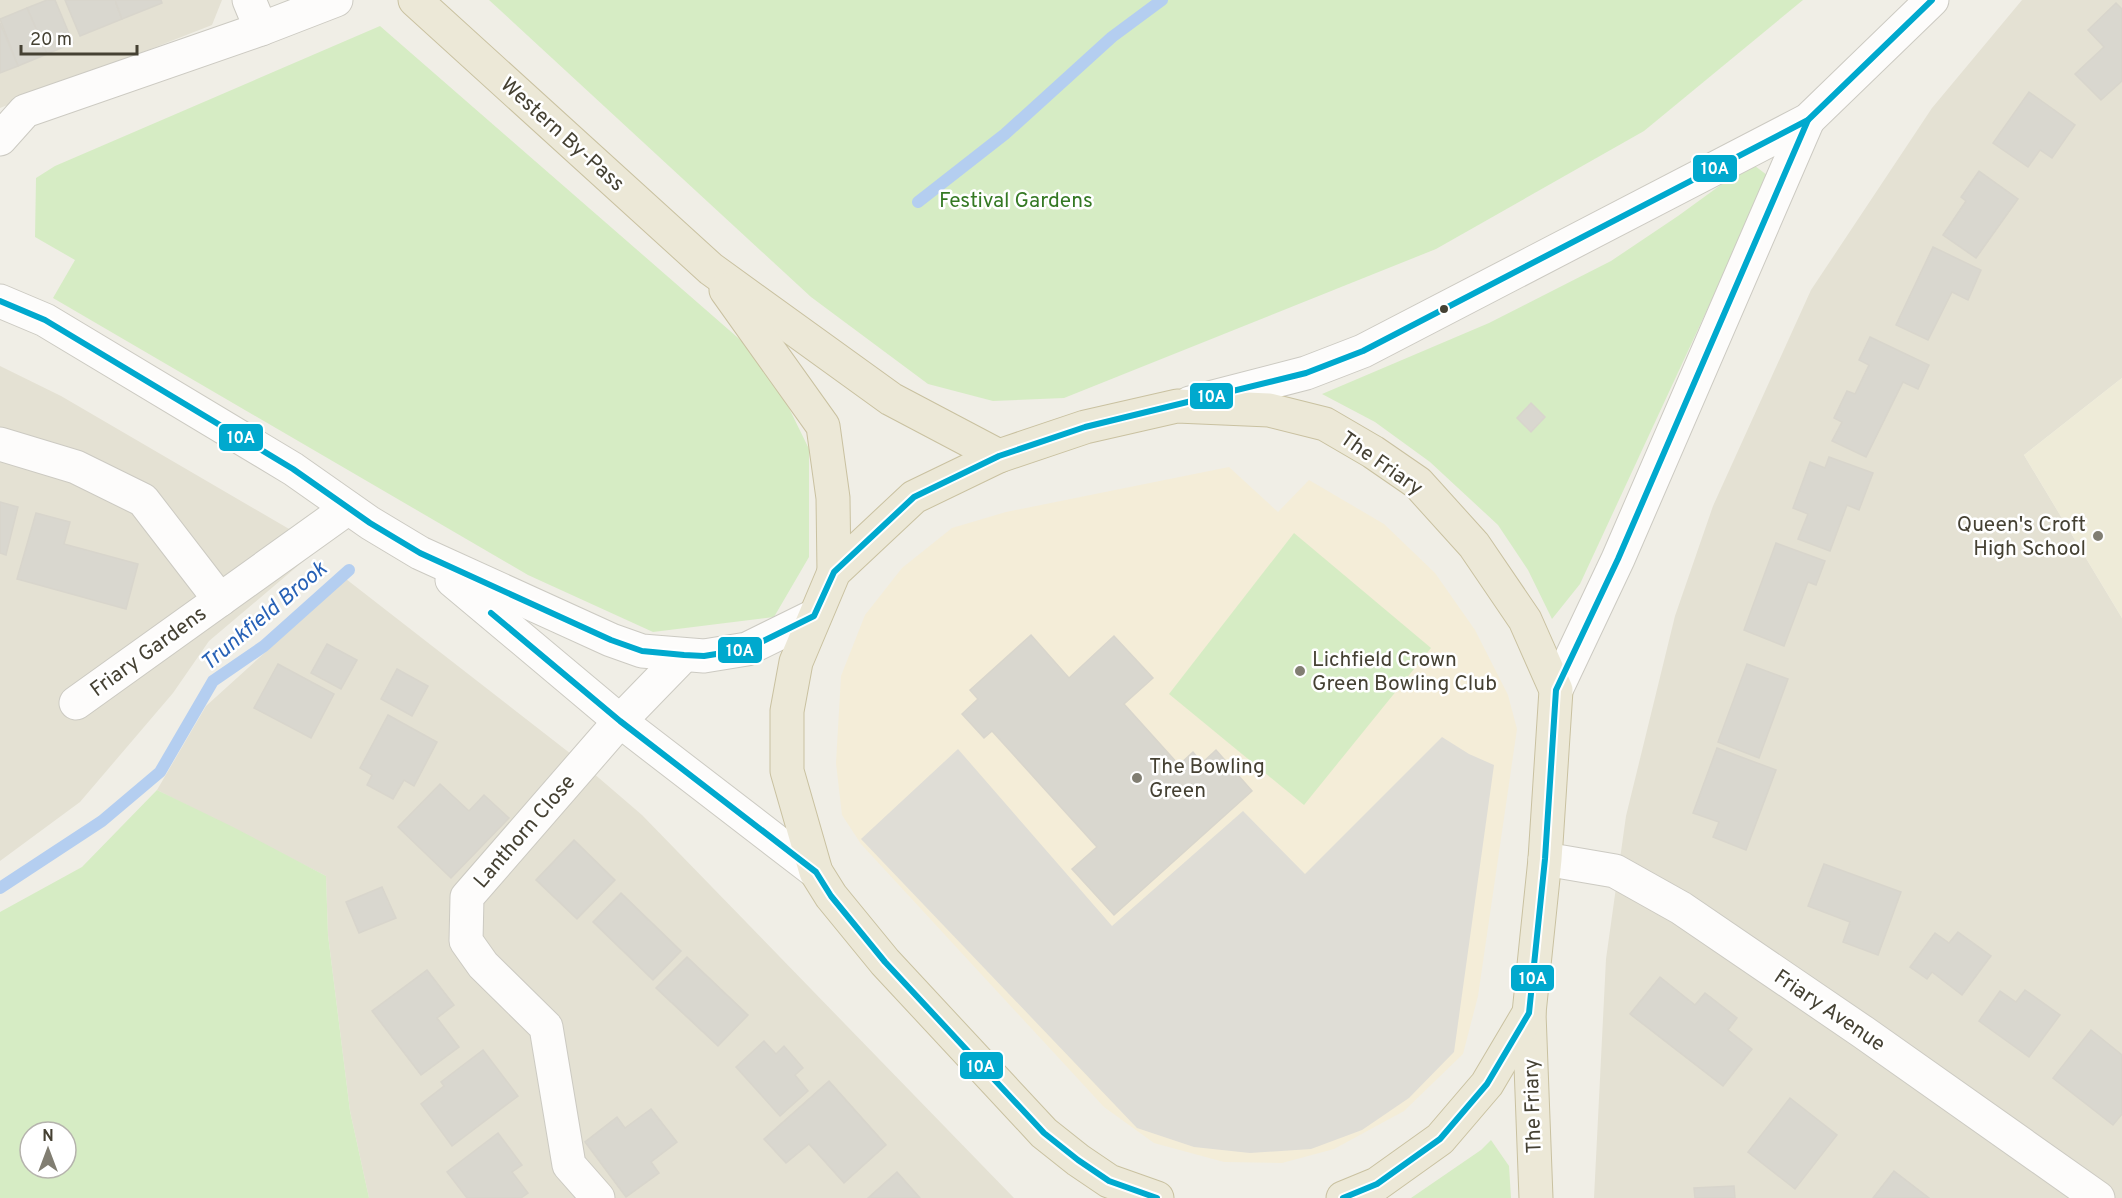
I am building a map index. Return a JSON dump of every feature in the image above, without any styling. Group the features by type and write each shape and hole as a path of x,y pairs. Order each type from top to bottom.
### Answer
{"highway":[{"name":"Western By-Pass","path":"415,0 711,269 891,399 999,456"},
{"name":"Western By-Pass","path":"711,269 823,426 833,498 834,572"},
{"name":"The Friary","path":"1157,1198 1109,1181 1044,1133 885,962 831,896 816,872 787,771 787,711 796,662 834,572 914,497 999,456 1085,427 1177,406 1269,410 1325,424 1373,452 1418,483 1474,545 1526,620 1556,690 1545,859 1529,1013 1536,1198"},
{"name":"The Friary","path":"1343,1198 1377,1184 1440,1138 1487,1084 1529,1013"}],"street":[{"path":"0,139 25,111 255,14 336,0"},
{"name":"The Friary","path":"1177,406 1306,373 1363,351 1808,120 1932,0"},
{"name":"The Friary","path":"1556,690 1618,559 1808,120"},
{"path":"0,301 45,320 293,469 348,508 420,553 611,640 642,651 704,656 747,649 814,616"},
{"name":"Friary Gardens","path":"0,444 76,467 143,500 220,600"},
{"name":"Friary Gardens","path":"76,703 348,508"},
{"path":"420,553 620,721 816,872"},
{"name":"Lanthorn Close","path":"598,1198 569,1165 546,1027 483,965 466,941 467,897 620,721 684,655"},
{"name":"Friary Avenue","path":"1545,859 1615,871 1680,908 1825,1006 2098,1198"}],"shaded area":[{"path":"0,0 222,0 212,25 0,108"},
{"path":"2022,0 2122,0 2122,378 2024,455 2122,618 2122,1198 1594,1198 1606,959 1626,816 1675,616 1713,506 1811,290 1932,108"},
{"path":"0,366 61,396 320,547 209,641 173,693 80,802 0,861"},
{"name":"Queen's Croft High School","path":"2122,378 2122,618 2024,455"},
{"path":"1229,467 1278,512 1309,480 1384,524 1435,573 1475,630 1508,695 1517,729 1478,996 1463,1054 1404,1111 1334,1149 1282,1163 1224,1162 1154,1143 1104,1107 861,844 842,815 836,763 841,676 865,615 902,568 952,528 1006,512"},
{"path":"346,579 571,754 642,815 1014,1198 369,1198 350,1111 328,935 326,876 157,790 206,706"},
{"path":"1442,737 1469,754 1494,765 1454,1052 1409,1098 1362,1130 1311,1149 1250,1153 1194,1147 1137,1128 861,839 958,749 1112,926 1243,811 1305,874"}],"green space":[{"name":"Festival Gardens","path":"489,0 1803,0 1644,131 1436,249 1064,398 993,401 928,384 811,297"},
{"path":"380,26 767,363 809,449 809,557 774,617 653,632 528,575 53,298 75,260 35,237 36,178 55,166"},
{"path":"1751,163 1771,178 1713,297 1580,584 1552,619 1528,570 1498,525 1430,462 1375,422 1322,394 1489,323 1611,261"},
{"name":"Lichfield Crown Green Bowling Club","path":"1294,533 1431,648 1304,805 1169,694"},
{"path":"157,790 326,876 328,935 350,1111 369,1198 0,1198 0,912 82,867"},
{"path":"1491,1140 1509,1166 1511,1198 1411,1198 1481,1150"}],"building":[{"path":"47,0 55,0 73,43 47,54 27,8"},
{"path":"65,0 115,0 122,19 80,36"},
{"path":"115,0 161,0 162,3 122,19"},
{"path":"2116,3 2122,9 2122,81 2101,100 2075,74 2104,47 2088,30"},
{"path":"27,8 47,54 18,66 0,19"},
{"path":"0,23 18,66 0,73"},
{"path":"2029,92 2075,125 2052,158 2040,150 2028,167 1993,143"},
{"path":"1979,171 2018,199 1976,258 1943,235 1966,201 1961,197"},
{"path":"1933,247 1981,270 1968,300 1952,292 1928,340 1896,325"},
{"path":"1870,337 1929,365 1918,389 1903,382 1866,457 1832,441 1842,422 1834,418 1847,391 1855,394 1869,365 1859,360"},
{"path":"1531,403 1545,417 1531,432 1517,418"},
{"path":"1829,457 1873,473 1859,510 1847,505 1830,551 1798,539 1808,514 1793,508 1810,462 1825,468"},
{"path":"0,502 18,507 6,555 0,553"},
{"path":"36,513 70,522 64,544 138,564 126,609 17,579"},
{"path":"1776,543 1825,561 1816,585 1808,582 1784,646 1744,630"},
{"name":"The Bowling Green","path":"1031,635 1069,678 1114,636 1153,678 1124,704 1179,765 1193,752 1202,763 1216,750 1252,791 1114,915 1072,869 1097,847 992,731 984,738 962,714 978,699 970,690"},
{"path":"327,644 357,660 341,689 311,673"},
{"path":"278,664 334,694 311,738 254,708"},
{"path":"1747,664 1788,679 1759,758 1718,742"},
{"path":"397,669 428,686 412,716 381,699"},
{"path":"388,715 437,742 414,786 404,780 393,799 367,785 372,775 360,768"},
{"path":"1717,748 1776,770 1746,850 1713,837 1719,822 1693,813"},
{"path":"440,784 469,811 484,795 509,818 451,878 398,827"},
{"path":"574,840 615,880 577,919 536,880"},
{"path":"1824,864 1901,892 1878,955 1843,942 1850,922 1808,906"},
{"path":"382,887 396,918 359,933 346,902"},
{"path":"621,893 681,951 653,980 593,922"},
{"path":"1958,932 1991,956 1962,995 1932,972 1927,979 1910,967 1935,933 1949,943"},
{"path":"687,957 748,1015 718,1046 656,988"},
{"path":"427,970 454,1005 437,1018 459,1047 421,1075 372,1011"},
{"path":"1660,977 1695,1005 1705,993 1737,1018 1728,1030 1752,1049 1723,1086 1630,1014"},
{"path":"2025,990 2060,1015 2029,1057 1979,1021 2000,991 2016,1002"},
{"path":"2091,1030 2122,1055 2122,1114 2113,1125 2053,1078"},
{"path":"764,1041 776,1054 784,1046 803,1068 795,1075 808,1091 780,1116 736,1067"},
{"path":"483,1050 518,1096 452,1146 421,1104 444,1086 441,1082"},
{"path":"829,1081 886,1145 844,1183 809,1144 786,1163 764,1139"},
{"path":"1790,1098 1837,1135 1795,1189 1748,1152"},
{"path":"651,1109 677,1142 651,1162 659,1173 626,1197 585,1142 617,1117 625,1128"},
{"path":"498,1133 522,1165 512,1172 528,1193 521,1198 467,1198 447,1172"},
{"path":"1894,1171 1929,1198 1873,1198"},
{"path":"897,1172 920,1198 868,1198"},
{"path":"1734,1186 1735,1198 1695,1198 1694,1188"}],"waterway":[{"path":"918,202 1005,134 1112,37 1162,0"},
{"name":"Trunkfield Brook","path":"0,888 102,821 160,772 213,681 264,646 349,570"}],"transit line":[{"name":"10A","path":"0,301 45,320 293,469 370,523 420,553 611,640 642,651 704,656 747,649 814,616 834,572 914,497 999,456 1085,427 1306,373 1363,351 1808,120 1932,0"},
{"name":"10A","path":"1343,1198 1377,1184 1440,1139 1487,1084 1529,1013 1545,859 1556,690 1618,559 1808,120"},
{"name":"10A","path":"491,613 620,721 816,872 831,896 885,962 1044,1133 1109,1181 1157,1198"}],"place":[{"name":"Queen's Croft High School","path":"2098,536"},
{"name":"Lichfield Crown Green Bowling Club","path":"1300,671"},
{"name":"The Bowling Green","path":"1137,778"}]}
